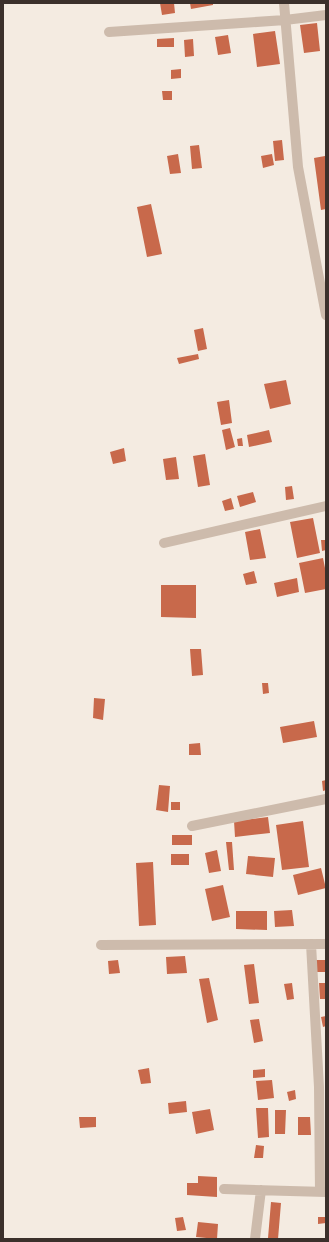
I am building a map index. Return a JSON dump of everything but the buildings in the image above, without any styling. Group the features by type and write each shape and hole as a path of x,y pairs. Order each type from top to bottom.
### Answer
{"street":[{"path":"284,3 298,167 326,315"},
{"path":"109,32 285,20 326,15"},
{"path":"164,543 326,506"},
{"path":"192,826 326,799"},
{"path":"224,1190 323,1192 311,944"},
{"path":"101,945 326,944"},
{"path":"255,1239 261,1190"}]}
